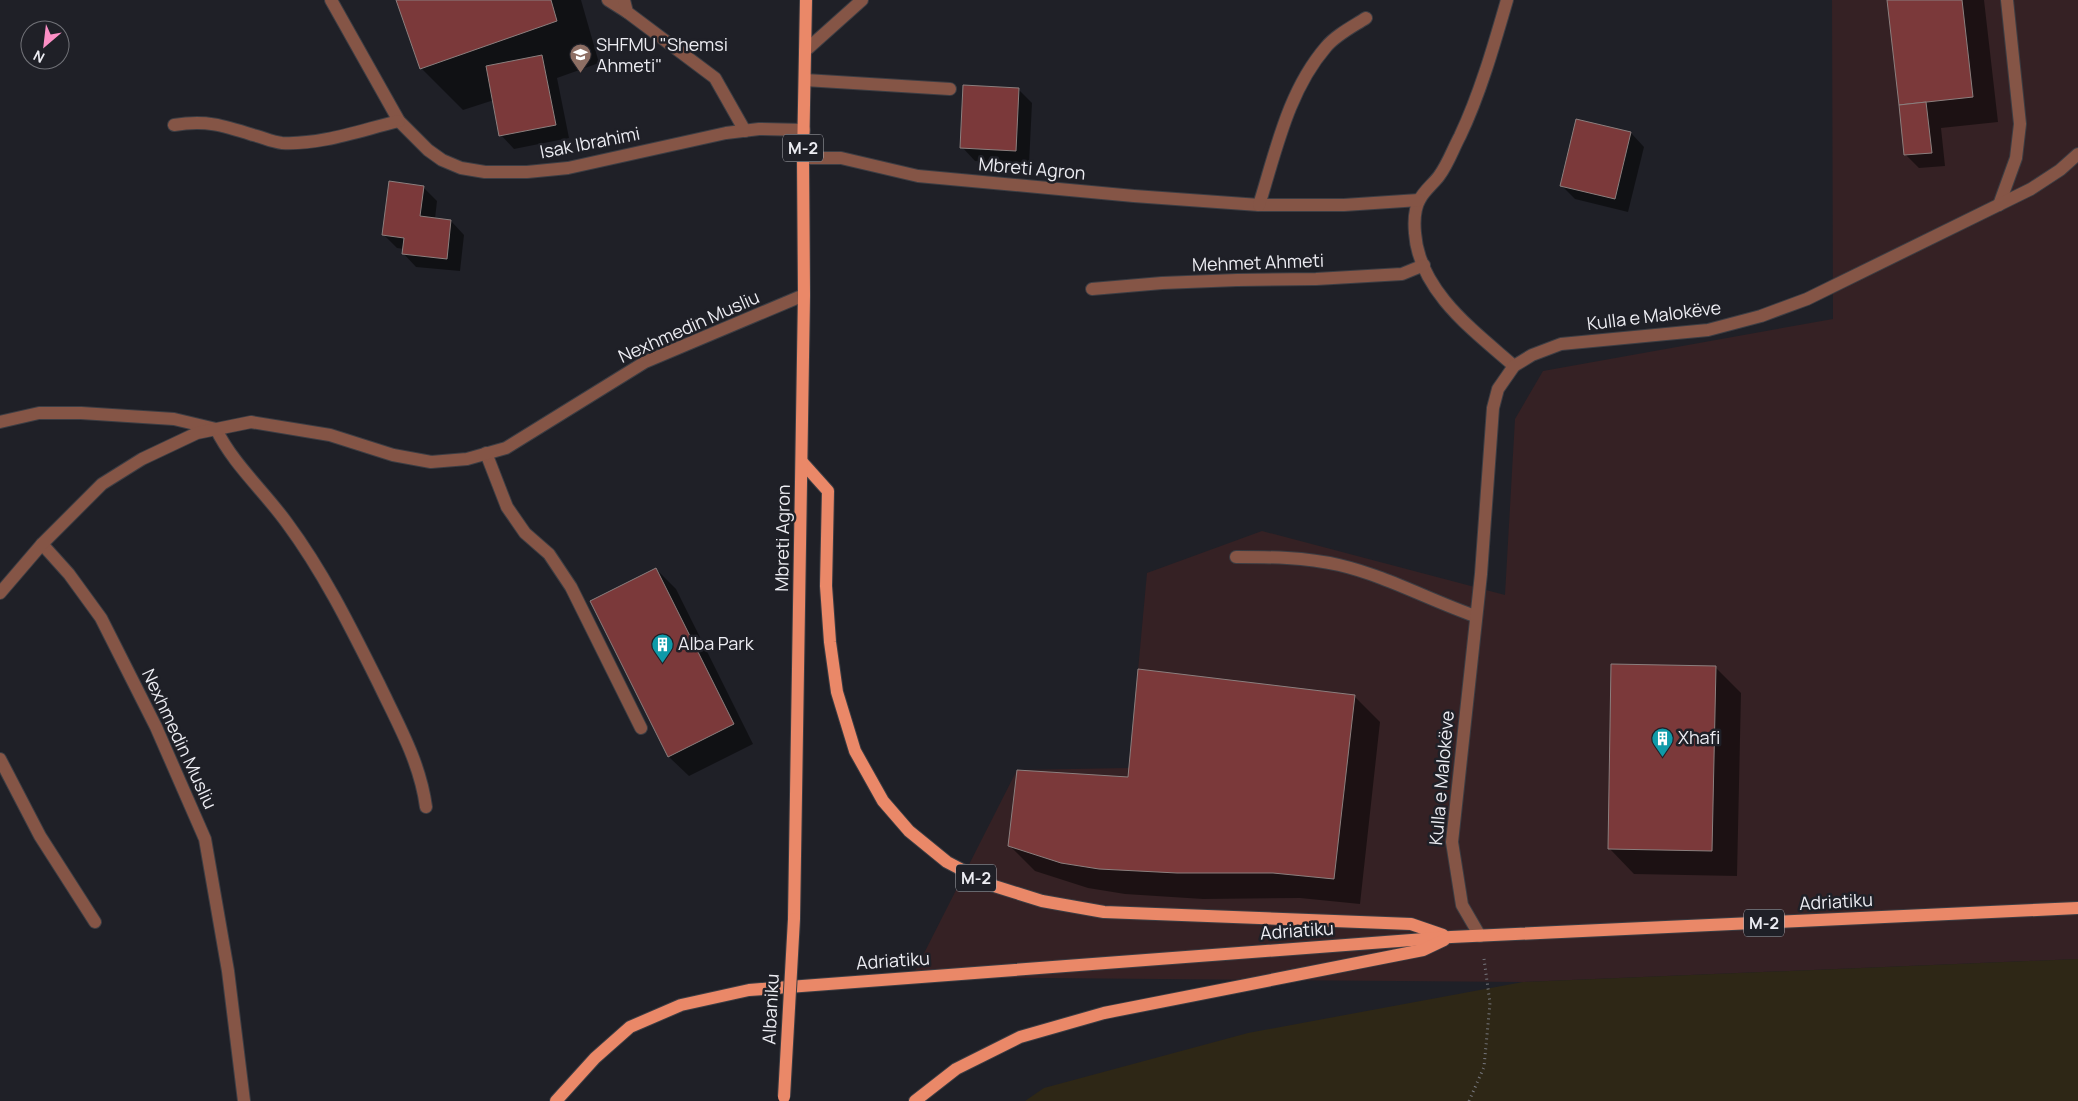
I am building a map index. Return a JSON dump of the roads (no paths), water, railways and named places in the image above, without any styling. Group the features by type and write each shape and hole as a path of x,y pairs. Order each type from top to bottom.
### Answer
{"main road":[{"name":"Mbreti Agron","path":"794,919 802,462 803,158 806,0"},
{"name":"M-2","path":"802,462 828,491 826,586 830,642 837,692 855,751 883,801 909,831 947,862 991,885 1042,901 1104,912 1411,924 1451,937"},
{"name":"Adriatiku","path":"556,1101 595,1058 630,1027 681,1004 749,990 1451,937 2078,908"},
{"name":"Albaniku","path":"784,1100 794,919"},
{"path":"915,1101 956,1069 1020,1037 1104,1014 1423,950 1451,937"}],"street":[{"name":"Isak Ibrahimi","path":"331,0 399,121 428,150 442,160 461,168 485,172 527,172 568,168 726,133 759,129 804,130"},
{"path":"608,0 626,6 715,78 745,131"},
{"path":"805,51 862,0"},
{"path":"1506,0 1495,43 1464,128 1440,175 1419,200 1414,221 1416,243 1424,265 1444,300 1473,330 1514,366"},
{"path":"1998,205 2016,158 2020,124 2007,0"},
{"path":"1259,205 1295,94 1306,73 1327,46 1342,33 1366,18"},
{"path":"805,80 950,88"},
{"path":"174,125 194,122 215,123 280,143 289,143 330,138 399,121"},
{"name":"Kulla e Malokëve","path":"1480,936 1462,905 1452,842 1481,574 1493,408 1498,389 1514,366 1532,354 1561,344 1708,330 1761,316 1807,299 2031,189 2060,170 2078,154"},
{"name":"Mbreti Agron","path":"803,158 841,158 918,176 1134,196 1259,205 1344,205 1419,200"},
{"name":"Mehmet Ahmeti","path":"1092,289 1180,282 1316,279 1402,274 1424,265"},
{"name":"Nexhmedin Musliu","path":"0,593 42,544 102,484 142,459 197,433 251,422 330,435 394,455 431,462 467,459 506,448 645,362 804,295"},
{"name":"Nexhmedin Musliu","path":"0,422 39,413 81,413 174,419 216,429"},
{"path":"216,429 232,455 286,521 319,569 342,610 410,748 423,784 426,807"},
{"path":"486,453 507,507 525,532 549,554 571,586 640,728"},
{"name":"Nexhmedin Musliu","path":"42,544 69,574 101,618 180,780 205,839 228,971 244,1101"},
{"path":"1236,557 1290,557 1339,565 1382,578 1475,616"},
{"path":"0,760 40,836 95,922"}],"place":[{"name":"SHFMU \"Shemsi Ahmeti\"","path":"580,74"},
{"name":"Alba Park","path":"662,663"},
{"name":"Xhafi","path":"1662,757"}]}
